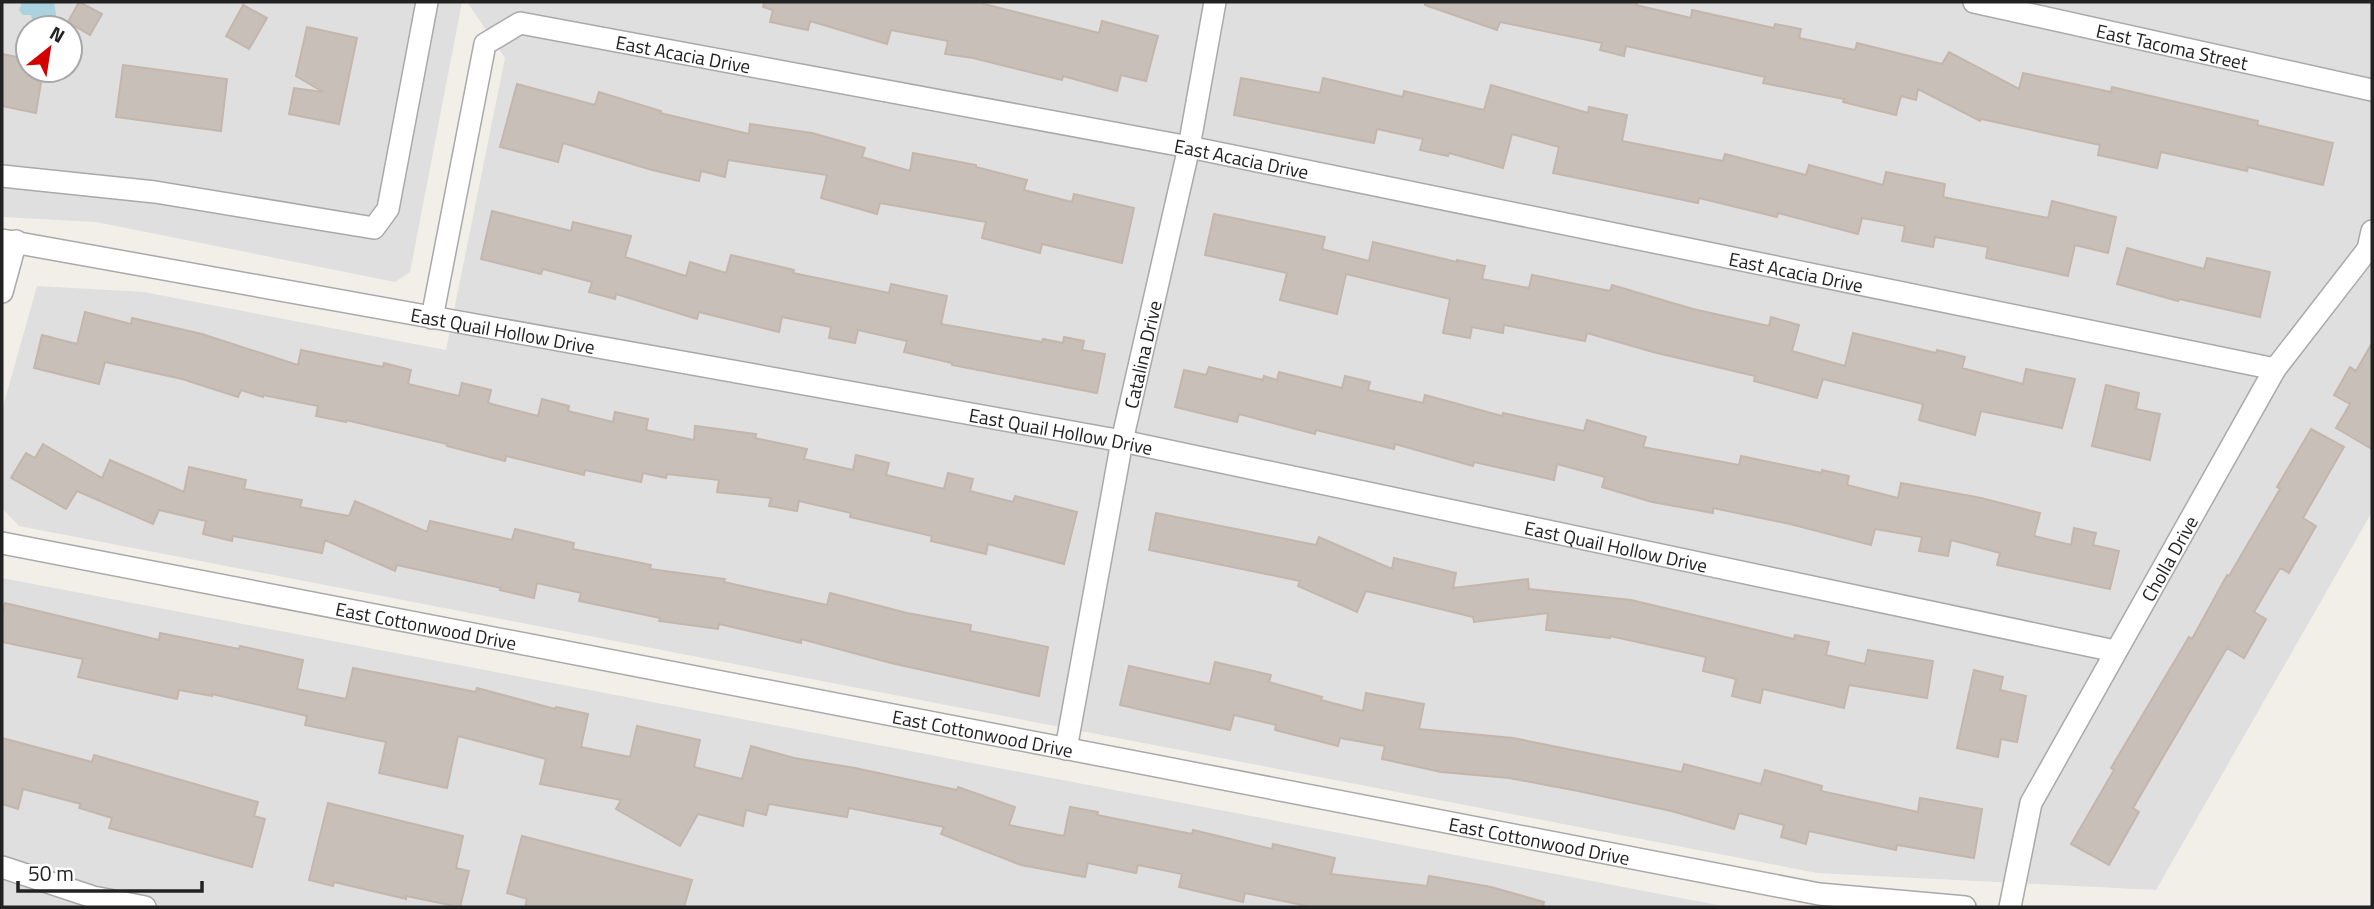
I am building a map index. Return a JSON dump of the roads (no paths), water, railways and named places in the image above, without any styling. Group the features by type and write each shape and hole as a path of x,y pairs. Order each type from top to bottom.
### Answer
{"street":[{"path":"2,176 155,192 374,228 388,209 428,2"},
{"name":"Catalina Drive","path":"1066,749 1122,441 1189,147 1215,2"},
{"name":"East Tacoma Street","path":"1974,2 2372,90"},
{"name":"East Acacia Drive","path":"432,318 485,44 520,23 1189,147 2274,369"},
{"name":"Cholla Drive","path":"2010,907 2031,803 2274,369 2368,249 2372,231"},
{"path":"2,292 9,241"},
{"name":"East Quail Hollow Drive","path":"9,241 1122,441 2115,651"},
{"name":"East Cottonwood Drive","path":"2,543 1819,894 1965,907"},
{"path":"2,867 93,897 145,907"}],"water":[{"path":"22,2 54,2 56,14 22,14 19,10"}]}
